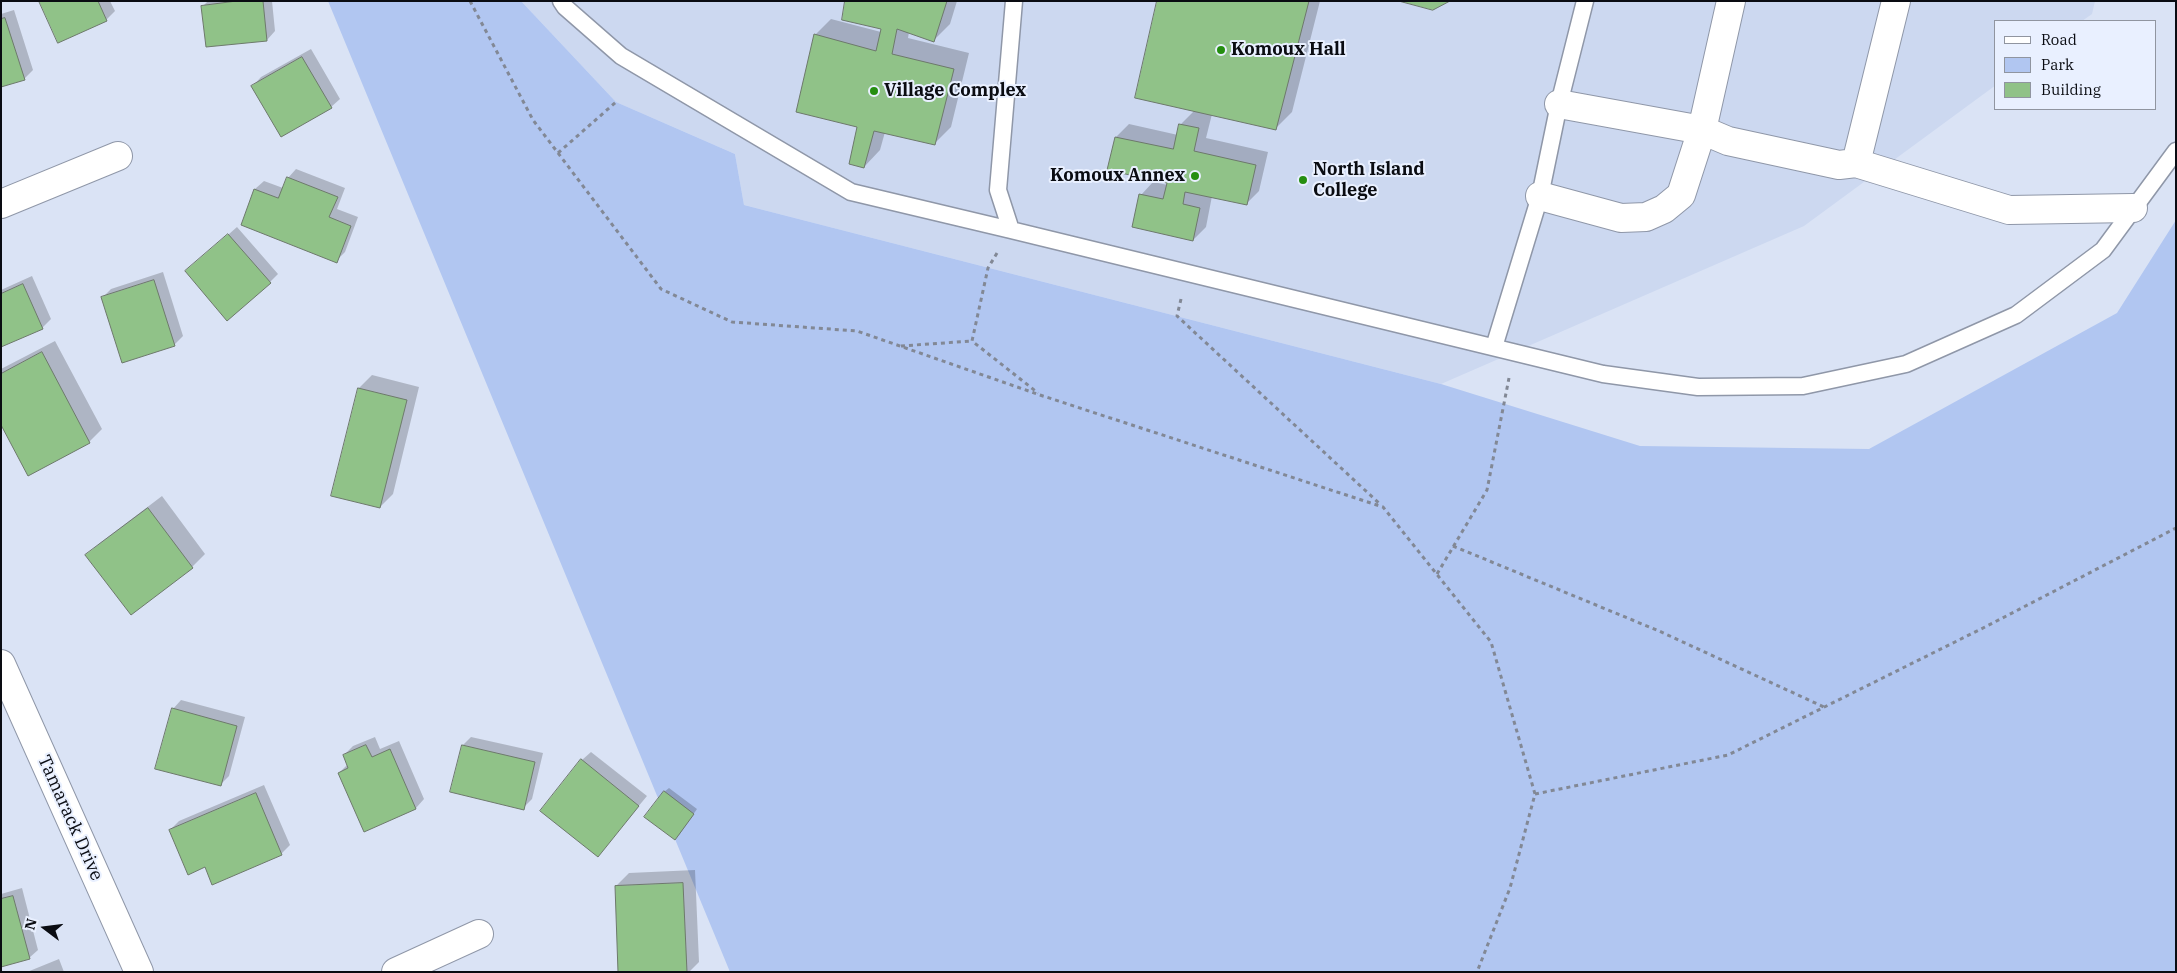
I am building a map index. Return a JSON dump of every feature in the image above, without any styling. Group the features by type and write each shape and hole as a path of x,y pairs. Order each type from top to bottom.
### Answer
{"street":[{"path":"1540,196 1621,218 1646,217 1664,209 1681,195 1702,130 1731,1"},
{"path":"1856,163 1896,1"},
{"path":"1559,104 1702,130 1738,144 1839,165 1856,163 2008,210 2133,208"},
{"path":"1,204 118,156"},
{"name":"Tamarack Drive","path":"1,664 139,972"},
{"path":"396,972 479,934"}],"lane":[{"path":"561,1 565,7 621,56 851,192 1603,374 1698,387 1803,386 1906,364 2016,315 2103,250 2176,151"},
{"path":"1011,230 998,190 1014,1"},
{"path":"1494,347 1540,196 1559,104 1585,1"}],"path":[{"path":"470,1 533,120 661,289 732,322 857,331 1040,395 1383,507"},
{"path":"558,153 616,102"},
{"path":"972,341 988,268 1011,230"},
{"path":"1188,273 1177,316 1383,507 1491,642 1535,794 1510,888 1477,972"},
{"path":"899,346 972,341 1040,395"},
{"path":"1437,574 1487,490 1514,352"},
{"path":"1535,794 1728,755 1987,626 2176,528"},
{"path":"1453,546 1659,631 1824,707"}],"shaded area":[{"name":"North Island College","path":"521,1 2095,1 2092,14 2083,20 1994,20 1994,86 1804,226 1441,384 744,205 735,154 616,102"}],"green space":[{"path":"328,1 521,1 616,102 735,154 744,205 1441,384 1640,446 1869,449 2117,313 2176,220 2176,972 730,972"}],"building":[{"path":"39,1 98,1 107,21 58,43"},
{"path":"237,1 263,1 267,41 206,47 201,6"},
{"name":"Village Complex","path":"845,1 947,1 934,42 897,29 892,54 954,69 935,145 874,131 864,168 849,164 857,127 796,112 814,34 876,51 881,29 842,20"},
{"name":"Komoux Hall","path":"1157,1 1309,1 1276,130 1135,98"},
{"path":"1399,1 1450,1 1433,10"},
{"path":"5,18 25,80 1,87 1,19"},
{"path":"302,57 332,108 281,137 251,86"},
{"name":"Komoux Annex","path":"1179,124 1199,128 1194,151 1256,165 1247,205 1185,192 1183,204 1200,208 1193,241 1132,227 1139,194 1163,199 1167,183 1107,170 1115,137 1173,149"},
{"path":"287,177 338,197 329,217 351,226 337,263 241,225 254,189 278,198"},
{"path":"228,234 271,283 227,321 185,271"},
{"path":"154,280 175,346 122,363 101,297"},
{"path":"23,284 43,329 1,347 1,294"},
{"path":"42,352 90,443 28,476 1,425 1,374"},
{"path":"358,388 407,400 380,508 331,496"},
{"path":"148,508 193,568 131,615 85,555"},
{"path":"172,708 237,726 221,786 155,769"},
{"path":"366,745 372,757 390,749 416,809 364,832 338,773 348,768 343,755"},
{"path":"462,745 535,762 524,810 450,792"},
{"path":"581,759 639,806 598,857 540,811"},
{"path":"664,791 694,814 675,840 644,817"},
{"path":"256,793 282,855 212,885 205,867 188,875 169,830"},
{"path":"683,883 687,972 618,972 615,886"},
{"path":"13,896 30,959 1,967 1,899"}],"place":[{"name":"Komoux Hall","path":"1221,50"},
{"name":"Village Complex","path":"874,91"},
{"name":"Komoux Annex","path":"1195,176"},
{"name":"North Island College","path":"1303,180"}]}
